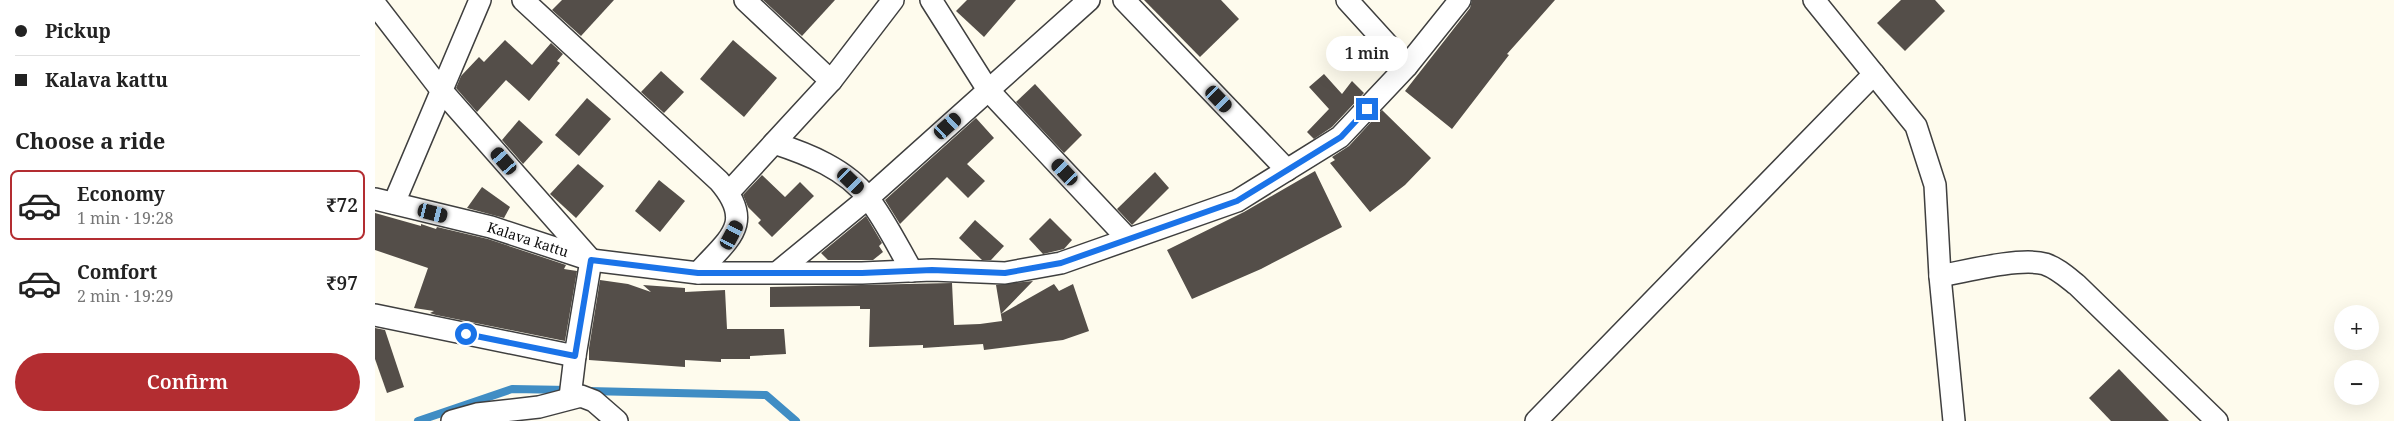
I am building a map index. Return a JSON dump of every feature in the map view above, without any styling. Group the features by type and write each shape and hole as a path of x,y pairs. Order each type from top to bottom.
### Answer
{"street":[{"path":"384,201 442,91 480,0"},
{"path":"523,0 729,192 738,213 737,224 732,235 698,273"},
{"path":"745,0 831,81"},
{"path":"729,192 831,81 893,0"},
{"path":"931,0 988,90 1128,239"},
{"path":"779,271 868,198 1089,0"},
{"path":"1124,0 1287,170"},
{"path":"1347,0 1407,66"},
{"name":"Kalava kattu","path":"384,201 491,227 591,260 698,273 779,271 862,273 912,270 1005,273 1061,263 1237,201 1341,137 1407,66 1460,0"},
{"path":"1814,0 1916,126 1935,186 1940,276 1954,421"},
{"path":"375,4 442,91 591,260 572,380 539,407 477,414 452,421"},
{"path":"1536,421 1874,74"},
{"path":"774,143 800,152 837,170 868,198 912,270"},
{"path":"1940,276 2020,262 2043,263 2056,268 2077,285 2217,421"},
{"path":"375,315 572,380 586,396 617,421"}],"building":[{"path":"562,0 614,0 581,36 552,10"},
{"path":"763,0 835,0 802,36"},
{"path":"967,0 1016,0 984,37 956,11"},
{"path":"1144,0 1221,0 1239,19 1200,57"},
{"path":"1472,0 1555,0 1507,54 1509,55 1452,129 1405,91 1470,8"},
{"path":"1901,0 1935,0 1945,11 1905,51 1877,23"},
{"path":"505,40 532,65 551,43 563,54 557,61 560,63 529,101 506,80 477,112 456,88 461,76 479,57 484,62"},
{"path":"733,40 777,78 744,117 700,79"},
{"path":"661,71 684,92 664,113 641,92"},
{"path":"1324,74 1342,94 1352,81 1364,93 1332,127 1314,139 1307,132 1329,109 1309,87"},
{"path":"1035,84 1082,135 1064,153 1016,102"},
{"path":"587,98 611,119 579,156 555,135"},
{"path":"1382,110 1431,158 1405,185 1370,212 1330,163 1335,160 1332,157 1349,146"},
{"path":"976,118 994,138 967,164 985,181 968,198 947,177 900,224 885,200"},
{"path":"519,120 543,142 523,164 502,140"},
{"path":"578,164 604,186 576,218 550,194"},
{"path":"1315,171 1342,227 1261,269 1192,299 1167,250 1244,212"},
{"path":"1155,172 1169,188 1132,225 1117,209"},
{"path":"762,175 785,197 800,182 814,196 772,237 758,223 761,220 748,207 743,195"},
{"path":"659,180 685,201 660,232 635,211"},
{"path":"482,187 510,207 504,218 467,208"},
{"path":"375,213 421,226 421,224 436,229 437,227 488,239 566,265 564,269 577,271 565,341 436,315 430,313 434,311 414,308 428,268 375,250"},
{"path":"866,216 882,243 879,246 883,252 873,260 828,260 821,253"},
{"path":"1050,218 1072,240 1064,249 1043,254 1029,239"},
{"path":"975,220 1004,246 991,260 982,260 959,238"},
{"path":"600,280 628,284 651,292 643,285 685,288 685,292 725,290 727,329 784,329 786,354 750,356 750,359 721,359 721,362 685,360 685,367 589,360 589,348"},
{"path":"1033,281 1001,314 1054,284 1059,291 1073,284 1089,331 1063,340 984,350 983,344 923,348 923,345 869,347 870,309 860,309 860,306 770,307 770,287 952,283 954,325 980,324 1002,321 996,285"},
{"path":"375,328 385,330 404,387 387,393 375,359"},
{"path":"2119,369 2169,421 2111,421 2089,398"}],"waterway":[{"path":"418,421 512,389 569,390"},
{"path":"588,391 766,395 796,421"}],"route":[{"path":"466,334 575,356 591,260 698,273 779,271 862,273 932,270 1005,273 1061,263 1237,201 1341,137 1367,109"}]}
